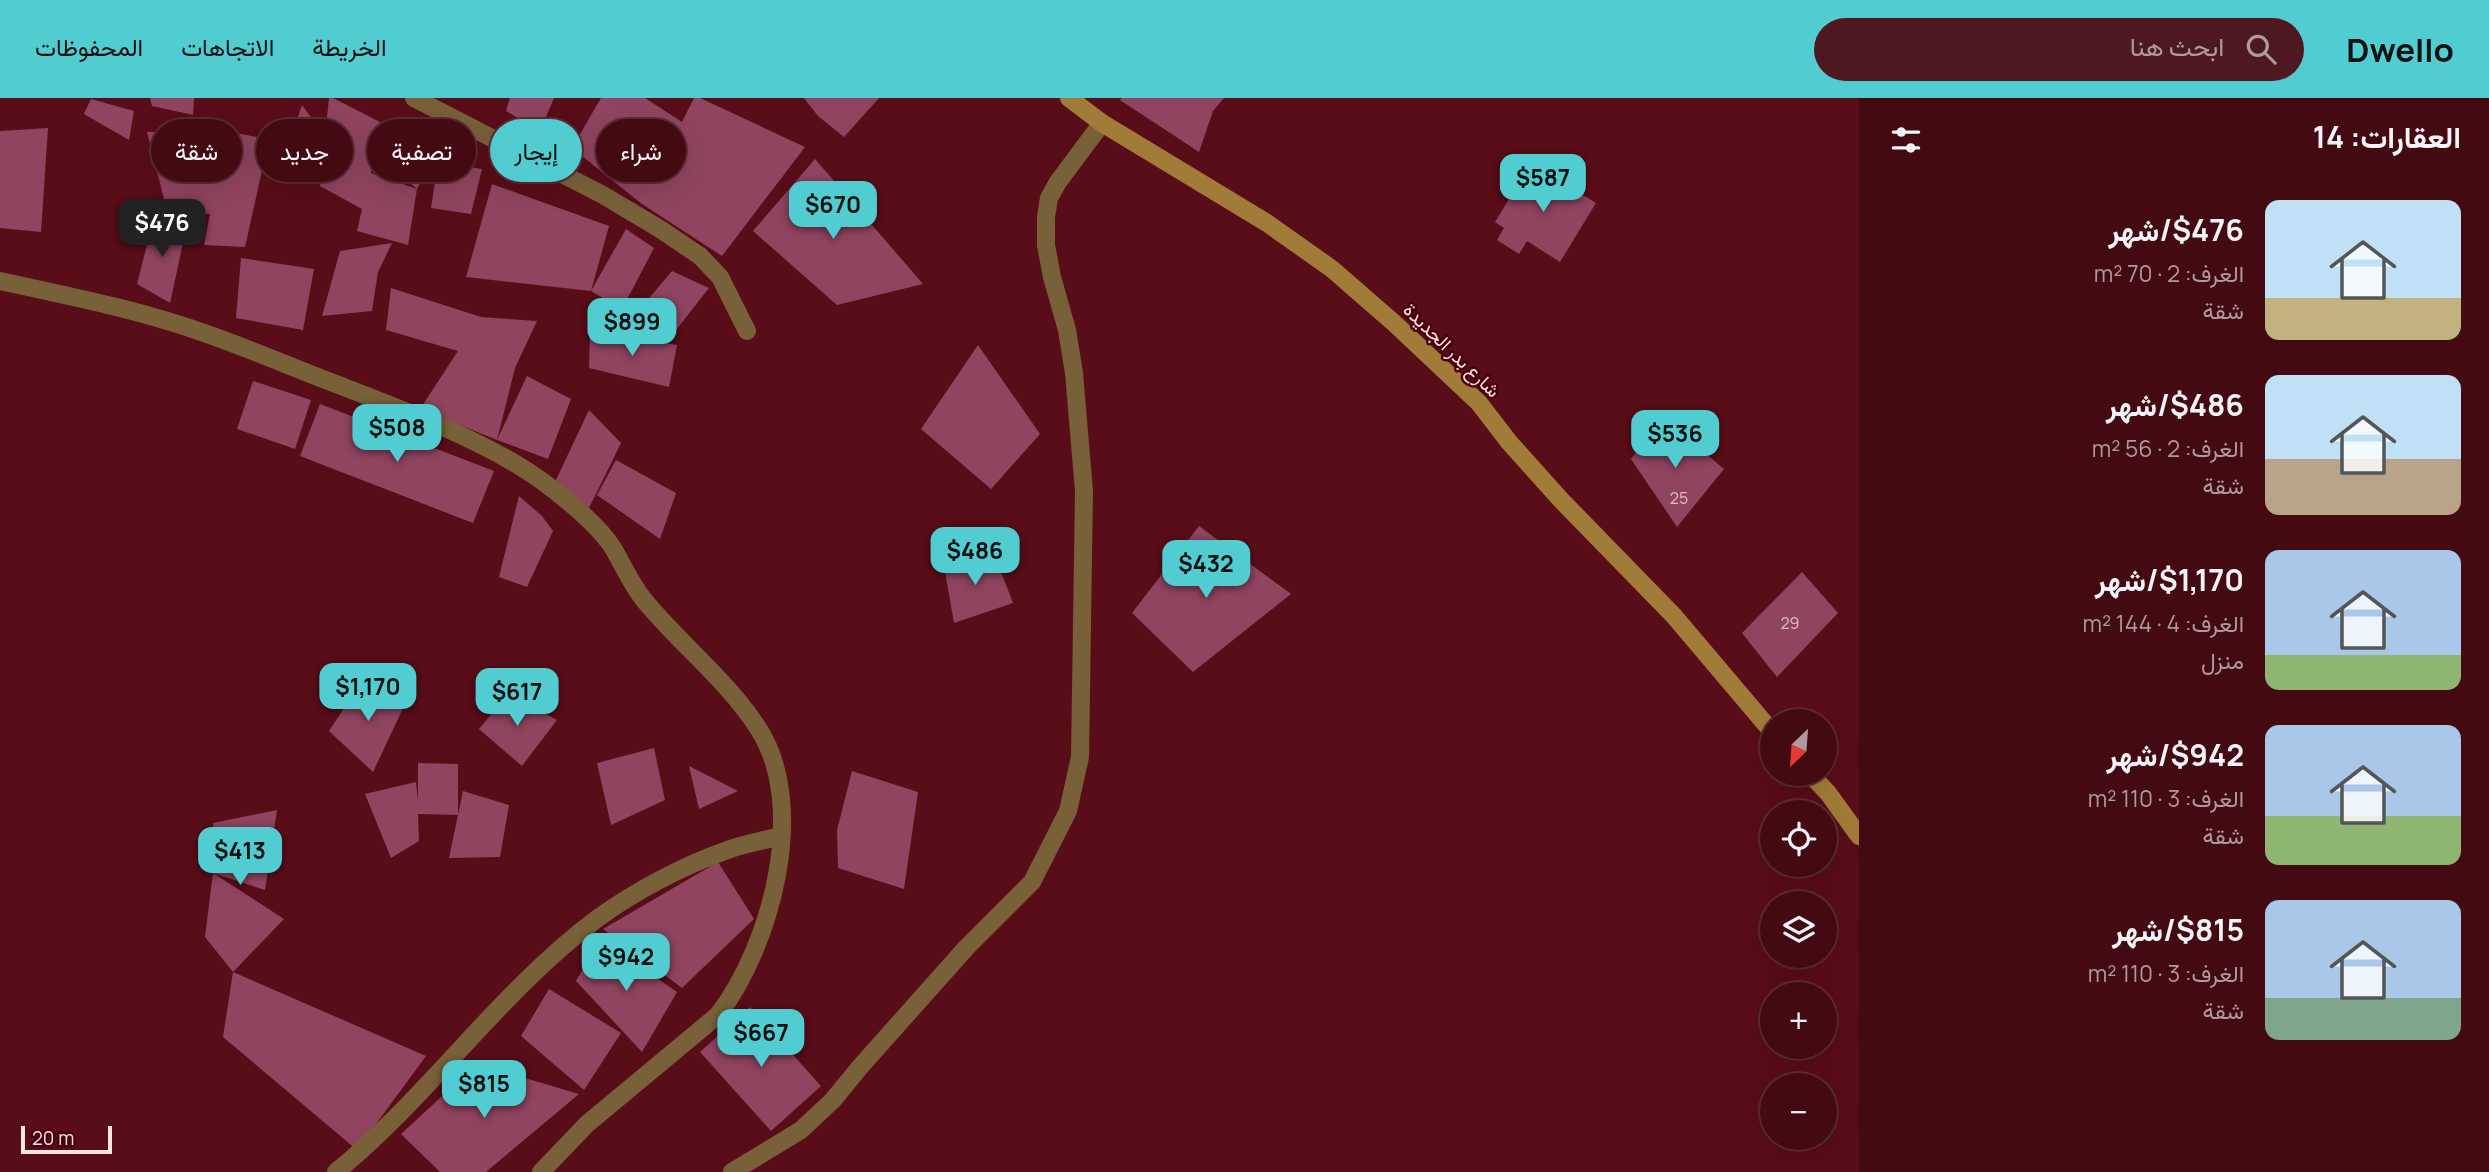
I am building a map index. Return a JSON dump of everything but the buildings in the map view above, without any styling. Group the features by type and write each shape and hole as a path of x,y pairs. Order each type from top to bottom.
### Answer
{"main road":[{"name":"شارع بدر الجديدة","path":"1069,98 1102,123 1267,223 1332,269 1394,323 1479,403 1509,442 1561,500 1674,616 1760,718"},
{"path":"1821,786 1859,836"}],"street":[{"path":"414,98 603,195 660,229 699,257 720,277 747,331"},
{"path":"732,1172 802,1129 833,1100 966,948 1032,882 1068,811 1080,757 1084,491 1074,373 1067,330 1046,245 1046,217 1049,198 1058,182 1102,123"},
{"path":"0,281 130,310 207,334 430,422 519,465 575,508 611,545 642,598 729,691 759,729 779,784 783,820 773,892 761,932 727,1003 718,1016 587,1124 541,1172"},
{"path":"336,1172 374,1139 528,978 598,918 656,882 713,856 781,836"}]}
